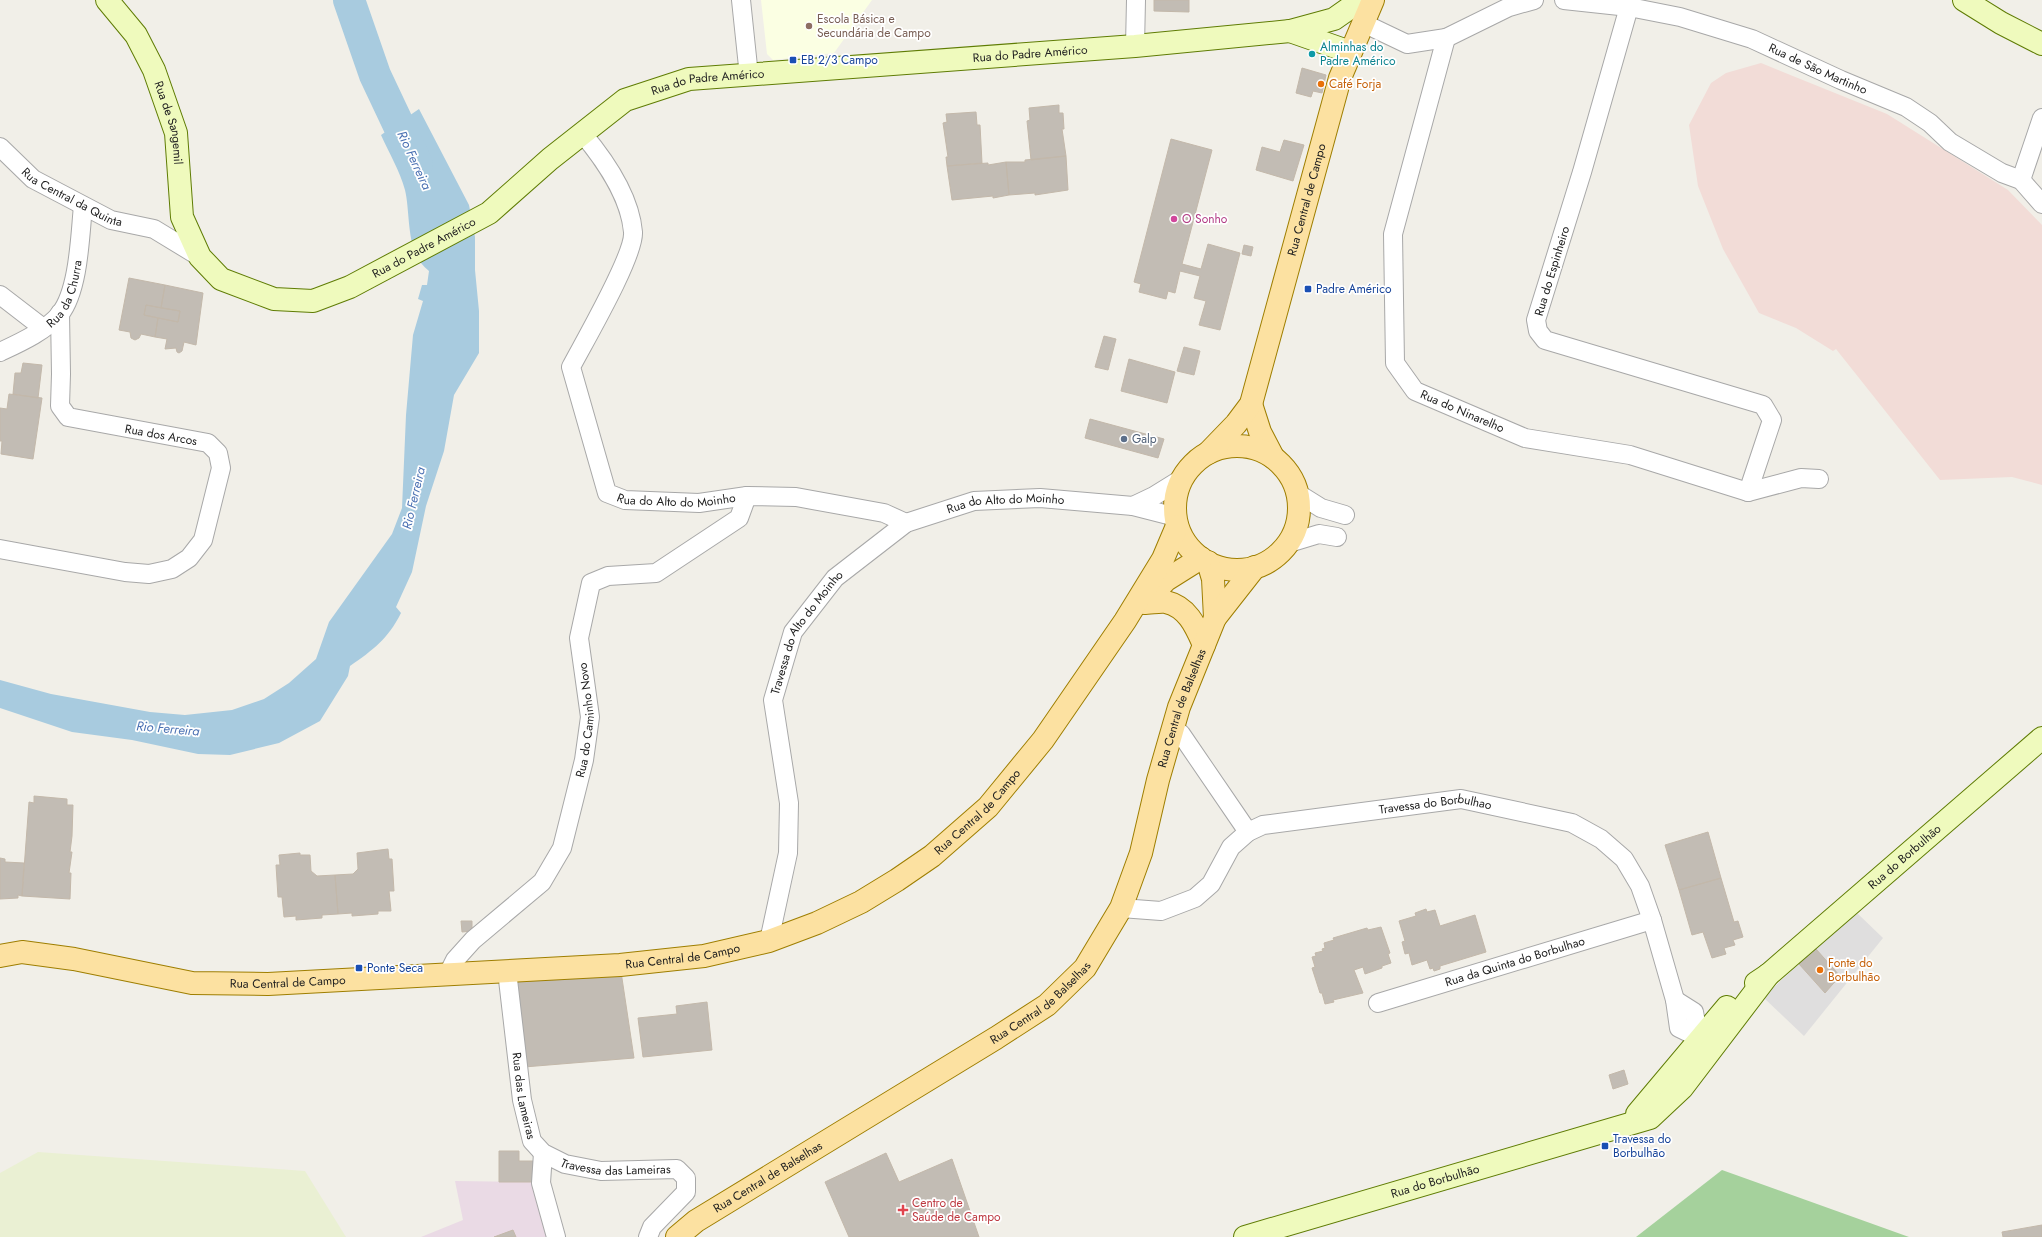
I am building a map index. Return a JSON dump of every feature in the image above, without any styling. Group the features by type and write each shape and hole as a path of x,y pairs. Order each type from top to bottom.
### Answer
{"main road":[{"name":"Rua Central de Campo","path":"1208,453 1236,424 1251,404 1340,78 1373,0"},
{"path":"1251,404 1260,432 1273,457"},
{"path":"1241,446 1258,449 1273,457 1284,467 1292,479 1297,493 1298,514 1294,530 1286,544 1278,554 1255,567 1231,569 1204,560 1190,549 1177,521 1177,490 1183,478 1194,464 1208,453 1224,447 1241,446"},
{"name":"Rua Central de Campo","path":"0,956 22,952 74,959 192,983 268,984 620,965 704,956 770,941 817,923 861,902 932,856 988,807 1043,740 1125,621 1163,559 1177,521"},
{"path":"1125,621 1166,580 1204,560"},
{"name":"Rua Central de Balselhas","path":"1204,560 1213,579 1215,618"},
{"name":"Rua Central de Balselhas","path":"677,1237 696,1221 1047,1005 1085,968 1121,908 1141,853 1178,707 1215,618 1255,567"},
{"path":"1144,603 1166,602 1183,609 1194,623 1204,645"}],"street":[{"name":"Rua de Sangemil","path":"107,0 136,35 154,70 176,133 182,217 200,257"},
{"path":"741,0 749,76"},
{"path":"1135,46 1136,0"},
{"name":"Rua do Padre Américo","path":"200,257 221,279 274,299 313,301 350,287 489,213 550,158 625,100 689,80 1135,46 1290,31 1334,19 1361,0"},
{"path":"1334,19 1357,37 1407,44 1446,38 1509,7 1534,0"},
{"name":"Rua de São Martinho","path":"1564,0 1629,7 1680,17 1752,39 1841,80 1906,107 1930,123 1950,142 2002,173 2021,180 2042,204"},
{"path":"1964,0 2000,22 2042,44"},
{"name":"Rua do Espinheiro","path":"1629,7 1582,172 1536,320 1538,331 1545,340 1763,405 1772,420 1748,492"},
{"name":"Rua do Padre Américo","path":"1290,31 1357,37"},
{"name":"Rua do Ninarelho","path":"1446,38 1393,234 1395,363 1415,391 1525,438 1630,455 1748,492"},
{"path":"2021,180 2042,118"},
{"name":"Rua do Alto do Moinho","path":"582,133 593,146 624,195 633,233 626,262 571,367 607,493 625,500 699,503 747,496 796,497 884,513 906,523 974,501 1040,498 1133,506 1177,521"},
{"name":"Rua Central da Quinta","path":"0,147 33,179 111,220 154,228 200,257"},
{"name":"Rua da Churra","path":"0,352 43,328 60,314 71,291 78,261 83,206"},
{"path":"154,228 182,217"},
{"path":"1,292 43,328"},
{"name":"Rua dos Arcos","path":"0,549 125,572 149,574 172,569 189,558 203,540 221,468 218,452 208,443 68,417 60,406 60,314"},
{"path":"1133,506 1154,496 1183,478"},
{"path":"1748,492 1801,478 1819,479"},
{"path":"1297,493 1321,508 1345,515"},
{"name":"Rua do Caminho Novo","path":"448,974 455,960 473,940 542,882 562,848 584,760 590,717 579,638 591,583 608,576 656,573 739,518 747,496"},
{"name":"Travessa do Alto do Moinho","path":"770,941 788,853 789,803 773,700 793,632 835,578 906,523"},
{"path":"1286,544 1318,534 1337,537"},
{"path":"1173,727 1181,734 1248,832"},
{"name":"Rua do Borbulhão","path":"1625,1126 1707,1042 1768,975 2042,738"},
{"name":"Travessa do Borbulhao","path":"1121,908 1161,911 1195,898 1211,884 1231,847 1248,832 1263,825 1461,799 1572,823 1601,839 1624,859 1640,886 1652,920 1675,1000 1694,1012 1707,1042"},
{"name":"Rua da Quinta do Borbulhao","path":"1378,1003 1652,920"},
{"name":"Rua das Lameiras","path":"507,972 522,1100 532,1141 543,1153 541,1183 556,1237"},
{"name":"Rua do Borbulhão","path":"1245,1237 1650,1118 1682,1088 1707,1042"},
{"name":"Travessa das Lameiras","path":"543,1153 565,1164 600,1171 677,1169 686,1178 686,1192 652,1227 648,1237"}],"shaded area":[{"name":"Escola Básica e Secundária de Campo","path":"761,0 872,0 834,53 773,60 767,54"},
{"path":"1761,63 1887,114 2008,190 2042,225 2042,485 2012,477 1940,480 1836,349 1833,351 1796,328 1759,313 1723,249 1698,186 1689,125 1711,83 1726,73"},
{"path":"1856,912 1883,938 1804,1036 1763,997"},
{"path":"38,1152 305,1171 346,1237 0,1237 0,1173"},
{"path":"455,1181 534,1182 548,1225 546,1237 421,1237 463,1220"}],"green space":[{"path":"1722,1170 1909,1237 1636,1237"}],"water":[{"path":"419,109 469,205 475,237 475,270 479,311 479,353 454,395 444,451 426,506 412,572 396,607 401,613 391,630 373,649 350,666 348,676 320,721 279,743 230,755 198,754 132,740 72,732 0,708 0,680 51,694 150,712 185,715 232,710 264,699 289,683 316,659 329,622 392,534 402,508 406,415 413,335 423,301 418,299 422,285 427,285 429,271 421,263 412,244 405,190 381,135"}],"building":[{"path":"1154,0 1189,0 1189,12 1154,11"},
{"path":"1302,68 1326,75 1322,93 1313,91 1311,97 1296,93"},
{"path":"1059,105 1059,113 1063,113 1064,129 1062,129 1066,156 1031,160 1027,121 1030,120 1029,108"},
{"path":"976,112 977,125 980,125 982,163 947,166 946,157 948,157 943,123 947,122 946,114"},
{"path":"1171,139 1212,150 1182,264 1201,269 1208,244 1240,253 1220,330 1199,325 1206,301 1194,298 1200,276 1180,271 1175,293 1168,291 1166,299 1139,292 1141,284 1134,282"},
{"path":"1284,140 1304,145 1293,181 1256,170 1262,147 1280,152"},
{"path":"1066,156 1068,190 1035,195 1035,193 1009,195 1006,162 1025,162 1025,160"},
{"path":"1006,162 1009,195 993,198 993,196 952,200 947,166 988,163 988,165"},
{"path":"1244,245 1253,247 1251,256 1242,254"},
{"path":"129,278 165,285 161,308 146,305 144,315 158,318 155,337 141,334 139,338 135,340 131,338 130,332 119,330"},
{"path":"165,285 203,293 196,345 184,342 182,351 179,353 177,352 176,348 165,349 167,339 155,337 158,318 178,322 180,311 161,308"},
{"path":"146,305 180,311 178,322 144,315"},
{"path":"1104,336 1116,339 1108,370 1095,367"},
{"path":"1184,347 1200,351 1194,375 1177,371"},
{"path":"1129,359 1175,372 1167,403 1121,391"},
{"path":"23,363 42,365 38,398 13,394 15,373 21,373"},
{"path":"9,394 42,398 33,459 1,454 2,441 0,441 0,408 7,409"},
{"name":"Galp","path":"1090,419 1164,439 1158,458 1085,438"},
{"path":"34,796 67,799 67,805 73,805 70,852 72,852 69,873 71,873 70,899 22,896 29,802 34,803"},
{"path":"1708,832 1721,878 1679,890 1665,845"},
{"path":"388,849 389,859 392,859 394,891 389,891 391,911 378,911 378,914 352,916 352,913 338,914 335,875 353,874 358,869 357,853"},
{"path":"300,853 300,855 310,855 311,871 317,876 335,875 338,914 322,915 322,918 296,920 296,916 284,917 282,897 278,897 276,865 280,865 279,855"},
{"path":"0,858 5,859 5,862 24,863 22,896 18,895 18,898 0,899"},
{"path":"1721,878 1734,922 1738,921 1743,937 1733,940 1735,945 1724,948 1726,954 1712,958 1703,932 1692,935 1679,890"},
{"path":"1426,909 1427,912 1435,910 1440,926 1475,915 1486,952 1440,966 1440,969 1434,971 1433,968 1430,969 1427,960 1412,965 1409,953 1405,954 1402,942 1405,941 1399,921 1416,916 1415,913"},
{"path":"461,921 472,921 472,931 462,932"},
{"path":"1381,927 1390,953 1388,954 1391,963 1365,974 1363,967 1354,970 1363,993 1333,1000 1334,1002 1325,1004 1312,968 1315,967 1312,957 1316,956 1315,953 1323,951 1322,949 1325,948 1324,943 1334,940 1333,938 1367,928 1368,930"},
{"name":"Fonte do Borbulhão","path":"1816,949 1840,976 1825,993 1799,964"},
{"path":"620,965 634,1058 524,1067 512,971"},
{"path":"707,1002 712,1050 643,1057 638,1018 677,1014 676,1006"},
{"path":"1624,1070 1628,1084 1613,1089 1609,1075"},
{"path":"499,1151 519,1151 519,1161 534,1161 534,1182 499,1182"},
{"name":"Centro de Saúde de Campo","path":"886,1153 899,1182 952,1159 979,1237 849,1237 825,1182"},
{"path":"2042,1225 2042,1237 2003,1237 2002,1232"},
{"path":"513,1230 516,1237 494,1237"}],"waterway":[{"name":"Rio Ferreira","path":"349,0 375,75 417,164"}],"place":[{"name":"Escola Básica e Secundária de Campo","path":"809,26"},
{"name":"Alminhas do Padre Américo","path":"1312,54"},
{"name":"EB 2/3 Campo","path":"793,60"},
{"name":"Café Forja","path":"1321,84"},
{"name":"O Sonho","path":"1174,219"},
{"name":"Padre Américo","path":"1308,289"},
{"name":"Galp","path":"1124,439"},
{"name":"Ponte Seca","path":"359,968"},
{"name":"Fonte do Borbulhão","path":"1820,970"},
{"name":"Travessa do Borbulhão","path":"1605,1146"},
{"name":"Centro de Saúde de Campo","path":"903,1210"}]}
